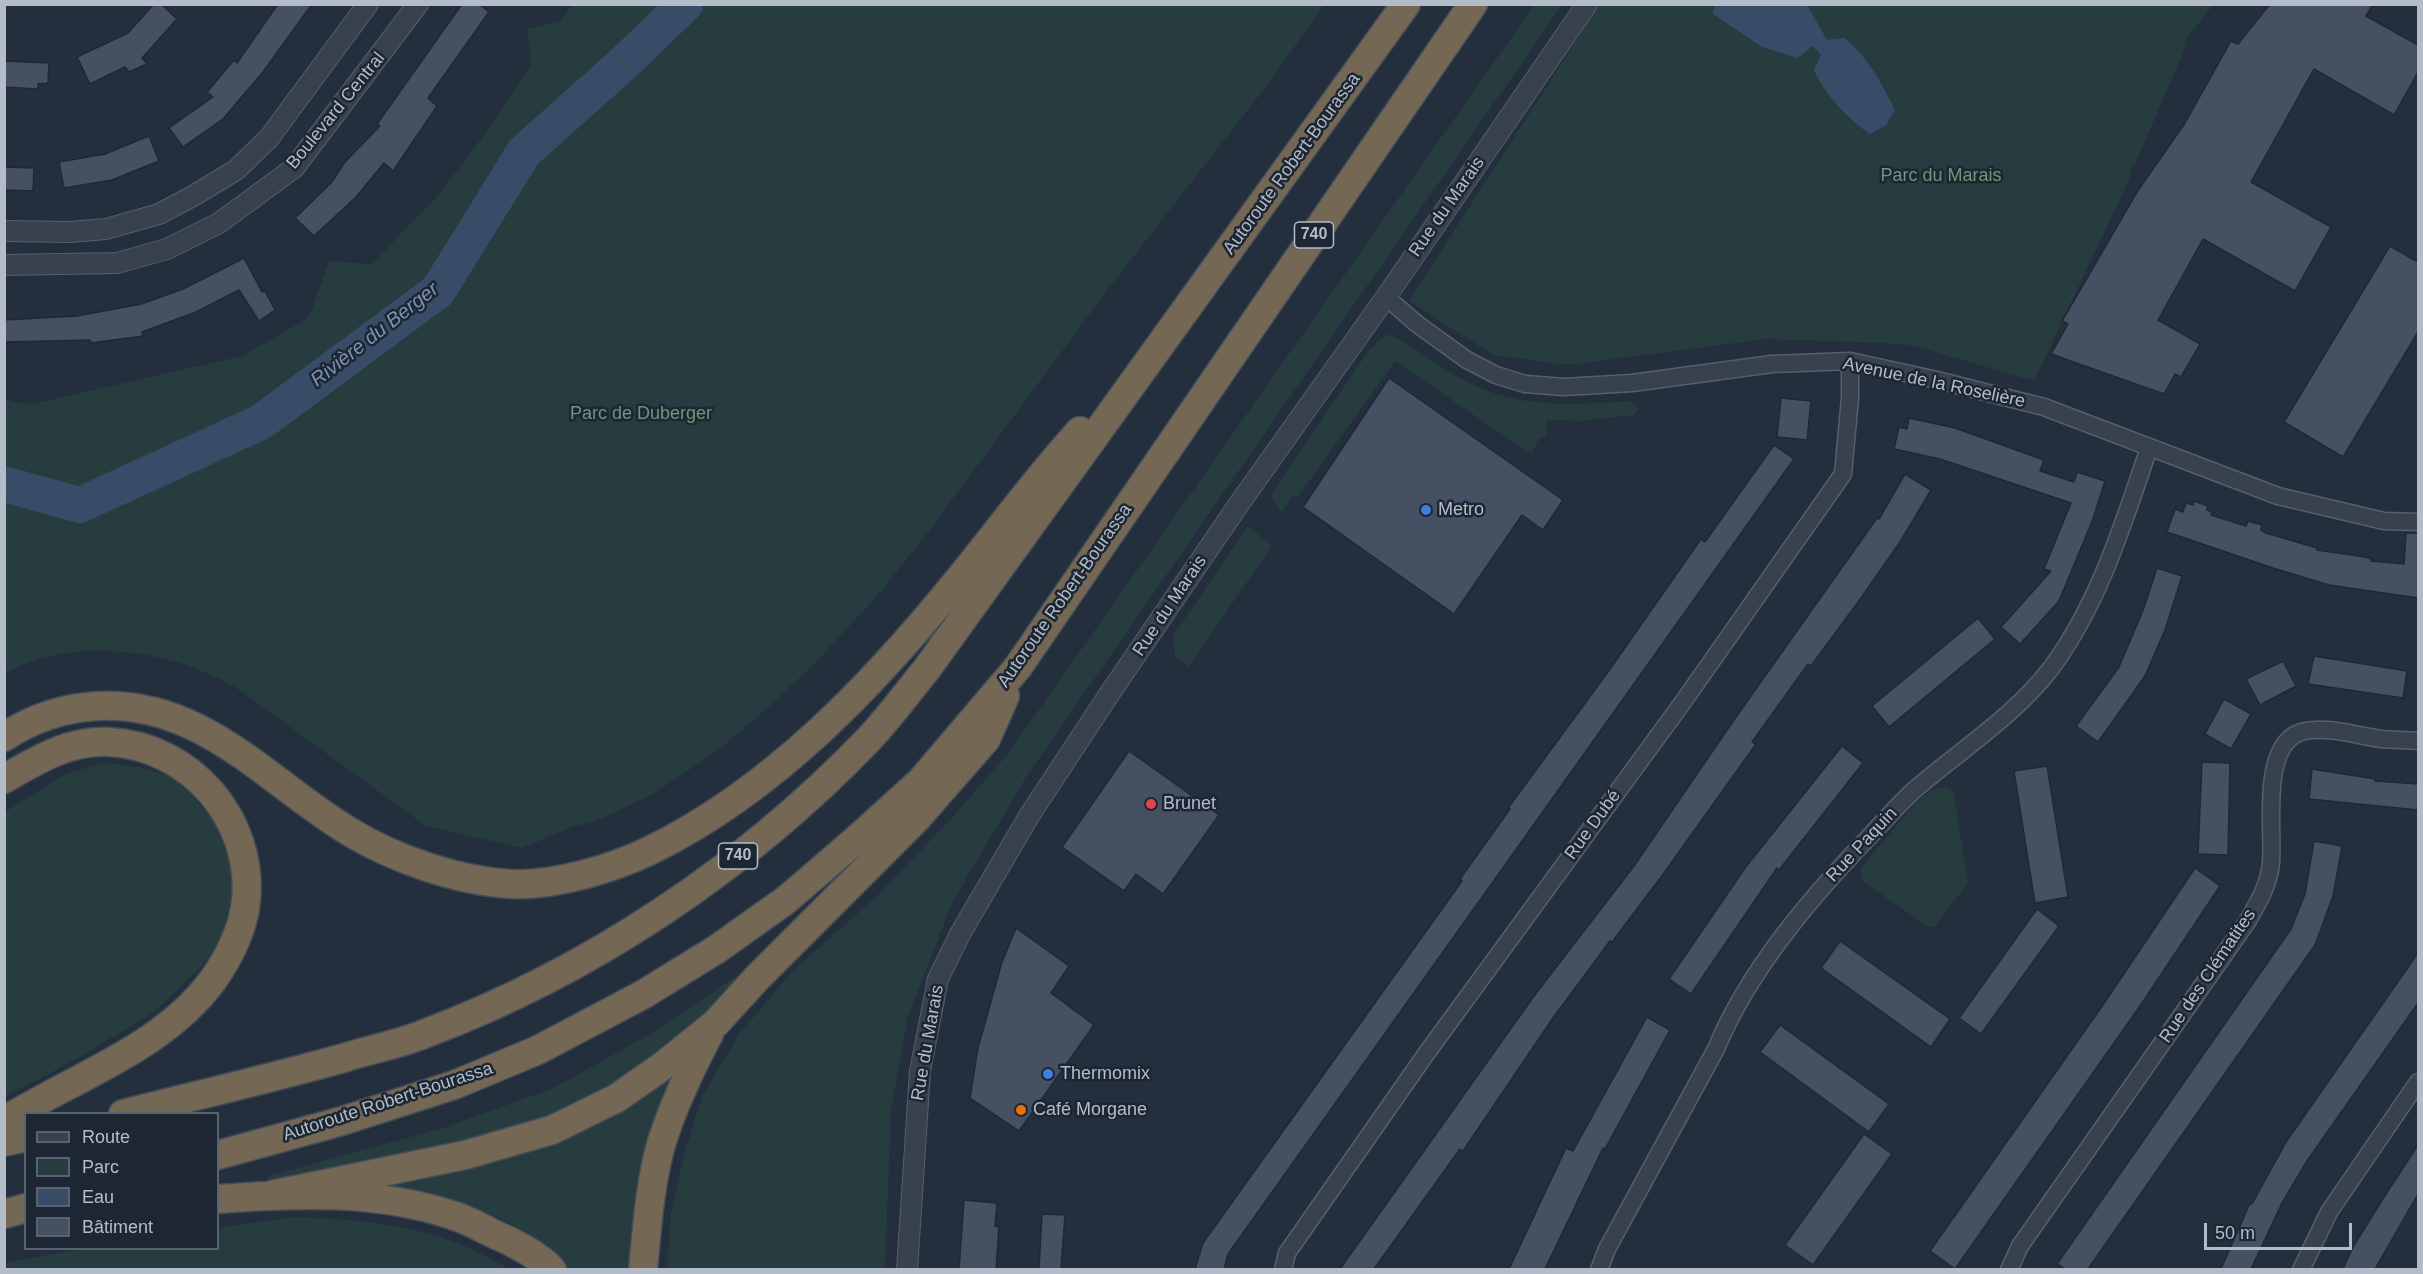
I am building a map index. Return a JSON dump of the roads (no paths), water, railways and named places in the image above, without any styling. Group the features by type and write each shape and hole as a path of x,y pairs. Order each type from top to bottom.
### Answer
{"highway":[{"name":"Autoroute Robert-Bourassa","path":"127,1112 294,1072 423,1035 523,992 609,946 672,906 734,860 800,805 870,738 926,670 1406,4"},
{"name":"Autoroute Robert-Bourassa","path":"219,1155 342,1121 454,1084 538,1050 644,994 717,949 786,900 921,781 1018,667 1473,4"},
{"path":"4,737 23,725 72,707 115,705 156,710 196,726 242,755 348,831 397,857 446,873 512,884 554,880 610,867 650,850 740,795 804,745 862,690 910,638 1051,462 1165,339"},
{"path":"271,1195 465,1155 552,1130 617,1098 664,1065 716,1023 757,978 909,826 958,772 986,740 1018,667"},
{"path":"4,780 46,755 83,744 109,741 140,747 166,756 188,769 208,787 223,806 235,827 242,848 246,873 246,902 240,930 230,953 212,981 182,1013 127,1053 4,1121"},
{"path":"643,1269 648,1212 662,1141 692,1066 716,1023"},
{"path":"4,1142 24,1137"},
{"path":"219,1199 271,1195 346,1195 399,1201 454,1215 506,1240 552,1269"},
{"path":"4,1215 24,1209"},
{"path":"4,1215 24,1215"}],"street":[{"name":"Boulevard Central","path":"4,231 70,232 106,229 159,214 236,170 269,138 368,4"},
{"name":"Boulevard Central","path":"4,265 117,263 167,249 219,223 294,168 418,4"},
{"name":"Rue du Marais","path":"907,1269 920,1071 938,979 956,943 994,873 1066,759 1239,504 1386,297 1587,4"},
{"name":"Avenue de la Roselière","path":"1386,297 1417,324 1467,360 1496,375 1525,384 1564,387 1632,383 1772,364 1850,361 2044,407 2278,496 2384,520 2418,522"},
{"name":"Rue Dubé","path":"1283,1269 1287,1253 1426,1054 1683,702 1843,474 1848,436 1850,361"},
{"name":"Rue Paquin","path":"1599,1269 1607,1249 1716,1049 1729,1016 1794,921 1832,875 1912,792 2016,705 2050,668 2084,617 2109,564 2149,448"},
{"name":"Rue des Clématites","path":"2009,1269 2020,1246 2247,922 2263,894 2271,865 2273,769 2283,744 2303,731 2329,730 2383,739 2418,741"},
{"path":"2301,1269 2329,1212 2418,1082"}],"water":[{"path":"1715,5 1807,5 1827,40 1845,38 1874,71 1895,110 1886,125 1870,134 1838,106 1814,70 1821,55 1813,46 1797,58 1762,47 1713,14"}],"waterway":[{"name":"Rivière du Berger","path":"4,484 80,505 261,422 438,291 524,152 624,63 685,4"}],"place":[{"name":"Metro","path":"1426,510"},
{"name":"Brunet","path":"1151,804"},
{"name":"Thermomix","path":"1048,1074"},
{"name":"Café Morgane","path":"1021,1110"}],"park label":[{"name":"Parc du Marais","path":"1941,176"},
{"name":"Parc de Duberger","path":"641,414"}]}
